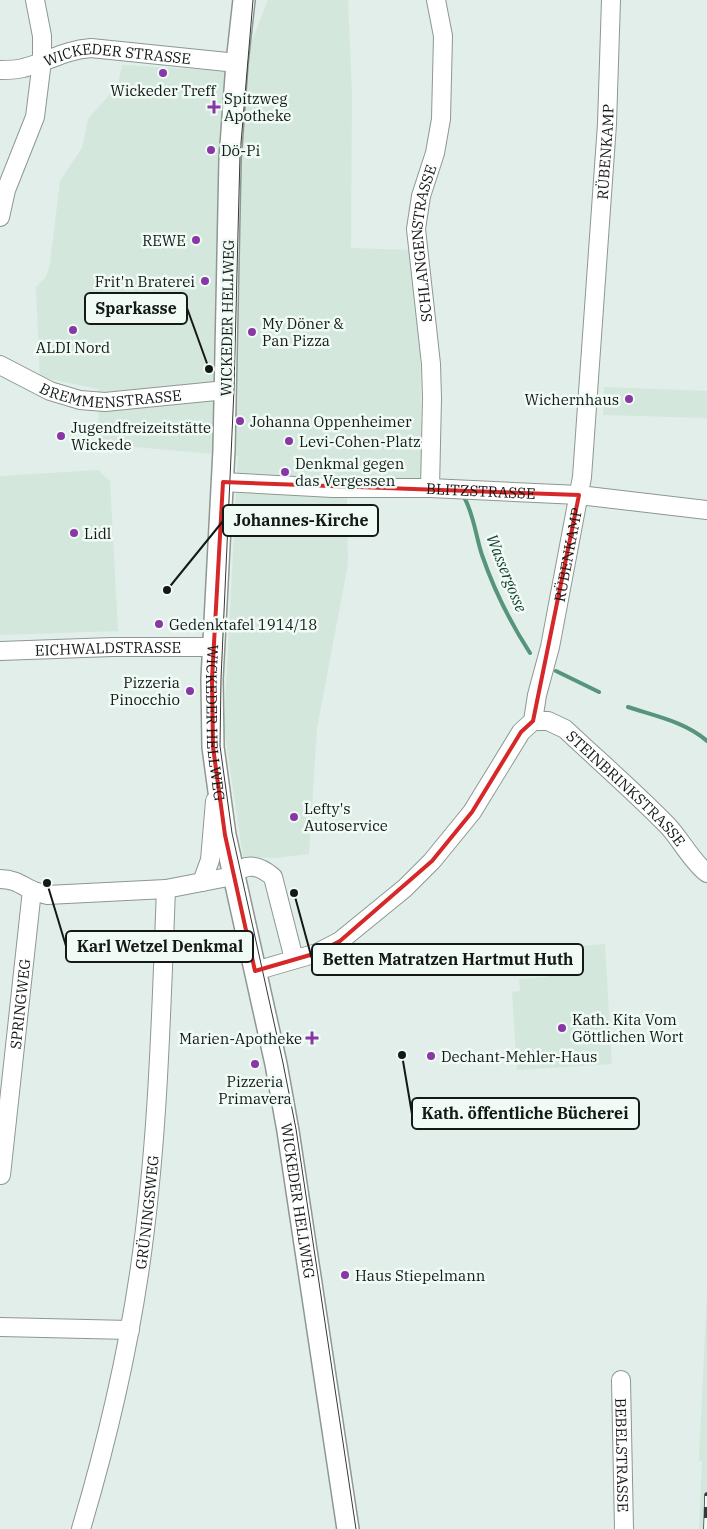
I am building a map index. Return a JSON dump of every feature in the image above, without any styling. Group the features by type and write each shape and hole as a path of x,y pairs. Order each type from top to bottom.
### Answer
{"main road":[{"name":"WICKEDER HELLWEG","path":"244,0 237,63 228,208 226,390 212,710 217,783 242,871 255,971 276,1064 288,1131 348,1529"}],"street":[{"path":"0,217 6,190 35,117 42,61 42,36 35,0"},
{"name":"SCHLANGENSTRASSE","path":"430,488 431,364 416,229 421,196 435,153 441,119 443,36 436,0"},
{"name":"RÜBENKAMP","path":"533,721 537,695 550,647 580,495 605,158 611,0"},
{"name":"WICKEDER STRASSE","path":"0,70 23,68 59,54 91,48 237,63"},
{"name":"BREMMENSTRASSE","path":"0,365 50,392 80,400 105,402 226,390"},
{"name":"BLITZSTRASSE","path":"223,482 333,488 430,488 580,495 707,510"},
{"name":"EICHWALDSTRASSE","path":"0,651 112,647 215,648"},
{"path":"255,971 317,953 340,941 384,907 432,861 472,812 521,732 533,721"},
{"name":"STEINBRINKSTRASSE","path":"533,721 548,721 565,728 658,816 680,839 698,865 707,873"},
{"path":"202,882 210,860 217,783"},
{"path":"0,880 10,879 47,895 166,889 262,868 273,877 294,959"},
{"name":"SPRINGWEG","path":"1,1176 27,887"},
{"name":"GRÜNINGSWEG","path":"82,1529 102,1460 122,1374 139,1273 151,1156 166,889"},
{"path":"0,1327 130,1330"},
{"name":"BEBELSTRASSE","path":"621,1380 624,1529"}],"highlighted area":[{"path":"223,482 579,495 533,721 521,732 472,812 432,861 340,941 317,953 255,971 225,835 213,747 212,679"}],"shaded area":[{"path":"268,0 348,0 352,92 351,248 410,250 420,330 422,478 347,497 348,564 317,728 309,854 276,858 243,857 224,727 238,456 99,444 98,389 40,377 36,287 46,277 50,264 60,181 82,148 88,119 118,85 122,65 240,72"},
{"path":"604,387 707,391 707,418 603,415"},
{"path":"98,470 110,481 118,631 0,635 0,476"},
{"name":"Kath. Kita Vom Göttlichen Wort","path":"605,944 612,1064 517,1070 512,992 520,991 519,979 547,977 546,969 559,968 558,948"},
{"path":"707,1294 707,1529 699,1529 702,1461 699,1461"}],"waterway":[{"name":"Wassergosse","path":"465,499 473,519 482,555 497,593 509,618 530,653"},
{"name":"Wassergosse","path":"556,671 599,692"},
{"name":"Wassergosse","path":"628,707 680,724 699,734 707,741"}],"tram line":[{"path":"253,0 240,155 234,389 221,679 220,746 232,833 296,1129 356,1529"}],"railway":[{"path":"706,1529 707,1495"}],"place":[{"name":"Wickeder Treff","path":"163,73"},
{"name":"Spitzweg Apotheke","path":"214,107"},
{"name":"Dö-Pi","path":"211,150"},
{"name":"REWE","path":"196,240"},
{"name":"Frit'n Braterei","path":"205,281"},
{"name":"ALDI Nord","path":"73,330"},
{"name":"My Döner & Pan Pizza","path":"252,332"},
{"name":"Sparkasse","path":"209,369"},
{"name":"Wichernhaus","path":"629,399"},
{"name":"Johanna Oppenheimer","path":"240,421"},
{"name":"Jugendfreizeitstätte Wickede","path":"61,436"},
{"name":"Levi-Cohen-Platz","path":"289,441"},
{"name":"Denkmal gegen das Vergessen","path":"285,472"},
{"name":"Lidl","path":"74,533"},
{"name":"Johannes-Kirche","path":"167,590"},
{"name":"Gedenktafel 1914/18","path":"159,624"},
{"name":"Pizzeria Pinocchio","path":"190,691"},
{"name":"Lefty's Autoservice","path":"294,817"},
{"name":"Karl Wetzel Denkmal","path":"47,883"},
{"name":"Betten Matratzen Hartmut Huth","path":"294,893"},
{"name":"Kath. Kita Vom Göttlichen Wort","path":"562,1028"},
{"name":"Marien-Apotheke","path":"312,1038"},
{"name":"Kath. öffentliche Bücherei","path":"402,1055"},
{"name":"Dechant-Mehler-Haus","path":"431,1056"},
{"name":"Pizzeria Primavera","path":"255,1064"},
{"name":"Haus Stiepelmann","path":"345,1275"}]}
